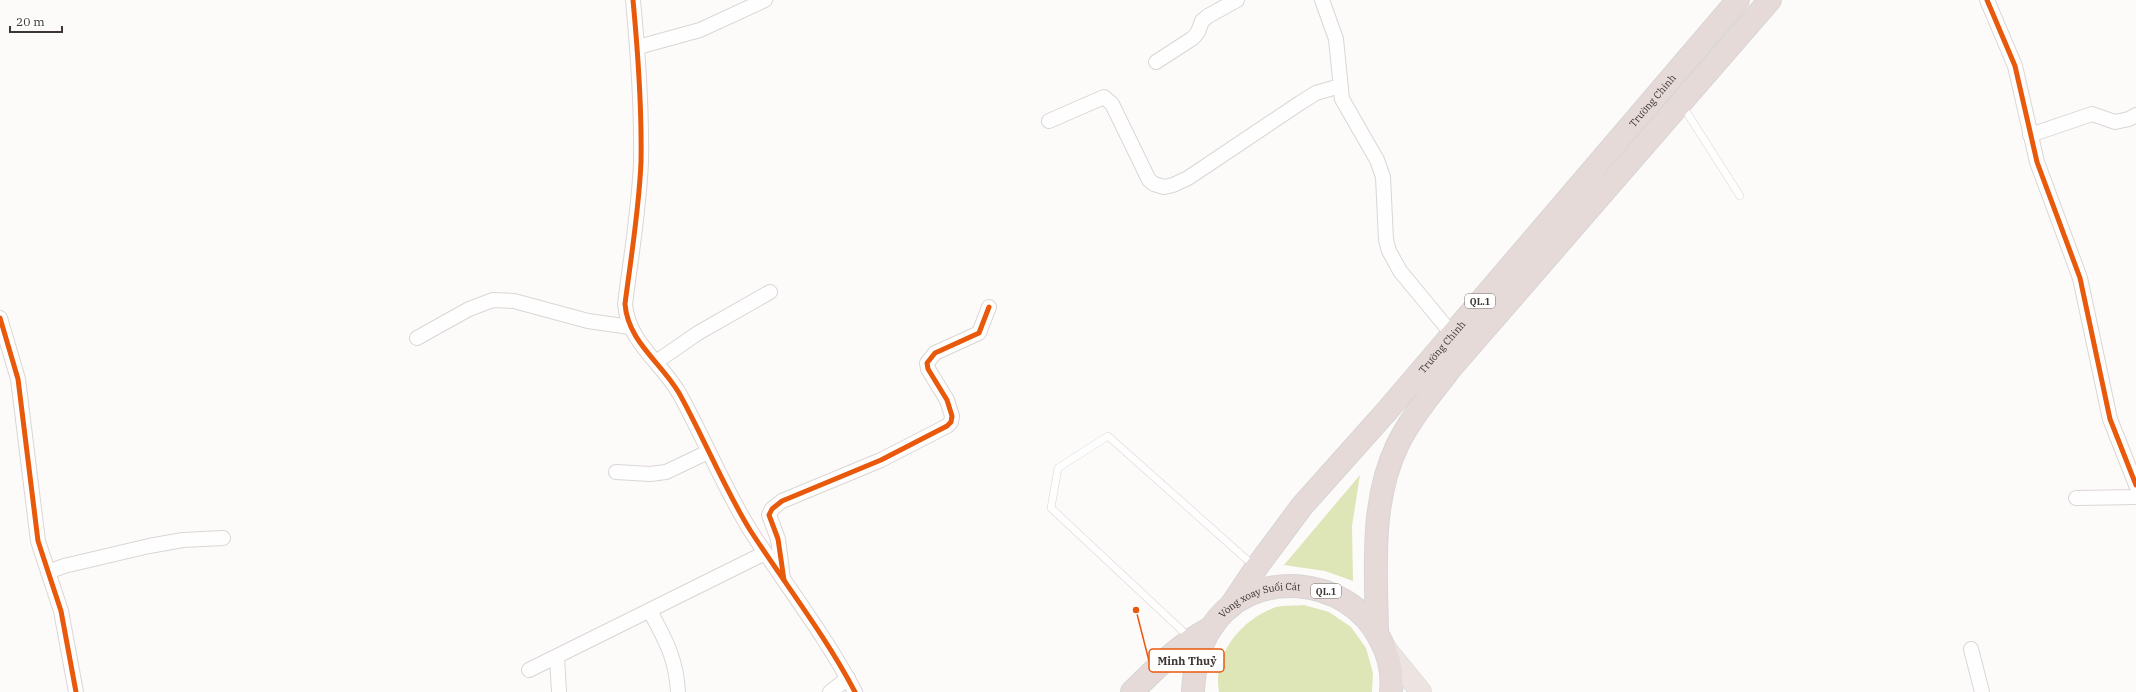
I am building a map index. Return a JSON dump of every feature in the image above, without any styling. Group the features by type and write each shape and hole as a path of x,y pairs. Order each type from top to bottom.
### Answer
{"highway":[{"name":"Trường Chinh","path":"1230,607 1256,568 1302,506 1452,334 1738,0"},
{"name":"QL.1","path":"1381,640 1376,575 1379,522 1386,479 1397,445 1414,418 1450,368 1770,0"},
{"name":"Vòng xoay Suối Cát","path":"1193,692 1194,670 1200,648 1211,628 1230,607 1246,597 1263,590 1281,586 1300,586 1318,589 1336,595 1352,604 1365,617 1381,640 1390,666 1391,692"},
{"name":"QL.1","path":"1132,692 1164,660 1190,638 1211,628"}],"main road":[{"path":"1381,640 1421,692"}],"street":[{"path":"633,0 638,48 641,162 636,223 625,304 630,327 635,337 679,393 708,452 750,528 765,553 815,624 855,692"},
{"path":"638,48 700,30 765,0"},
{"path":"1156,62 1193,38 1198,32 1202,21 1208,16 1237,0"},
{"path":"1322,0 1336,39 1342,99 1377,160 1383,177 1386,240 1389,251 1400,271 1452,334"},
{"path":"1987,0 2015,66 2037,162 2080,278 2110,419 2136,485"},
{"path":"1049,121 1104,97 1112,104 1149,180 1154,184 1164,187 1178,183 1212,164 1316,93 1340,86"},
{"path":"2030,135 2092,114 2114,122 2129,119 2136,115"},
{"path":"656,362 698,332 770,292"},
{"path":"417,338 470,309 493,300 514,301 588,321 630,327"},
{"path":"784,581 778,538 769,515 772,509 782,501 881,460 947,426 951,422 951,410 928,368 927,363 935,353 979,333 989,307"},
{"path":"0,318 18,379 38,541 61,611 76,692"},
{"path":"616,472 650,474 666,472 708,452"},
{"path":"2076,498 2136,497"},
{"path":"48,572 64,566 141,547 183,540 223,538"},
{"path":"529,670 558,657 765,553"},
{"path":"650,611 671,651 677,673 678,692"},
{"path":"1971,649 1982,692"},
{"path":"558,657 559,692"},
{"path":"830,692 848,678"}],"lane":[{"path":"1681,103 1740,196"},
{"path":"1190,638 1051,508 1058,468 1108,436 1256,568"}],"green space":[{"path":"1360,475 1352,526 1353,581 1325,571 1284,565"},
{"path":"1304,605 1329,612 1351,627 1366,648 1373,673 1372,692 1219,692 1218,678 1220,664 1232,640 1241,629 1252,620 1276,607"}],"cycle path":[{"path":"633,0 641,121 641,162 637,216 625,304 627,317 632,330 639,341 679,393 731,496 750,530 831,650 855,692"},
{"path":"1987,0 2015,66 2037,162 2080,278 2110,419 2136,485"},
{"path":"784,580 778,539 769,515 772,509 782,501 881,460 947,426 951,422 952,416 947,400 928,369 927,363 935,353 979,333 989,307"},
{"path":"0,318 18,379 38,541 61,611 76,692"}],"place":[{"name":"Minh Thuỷ","path":"1136,610"}]}
